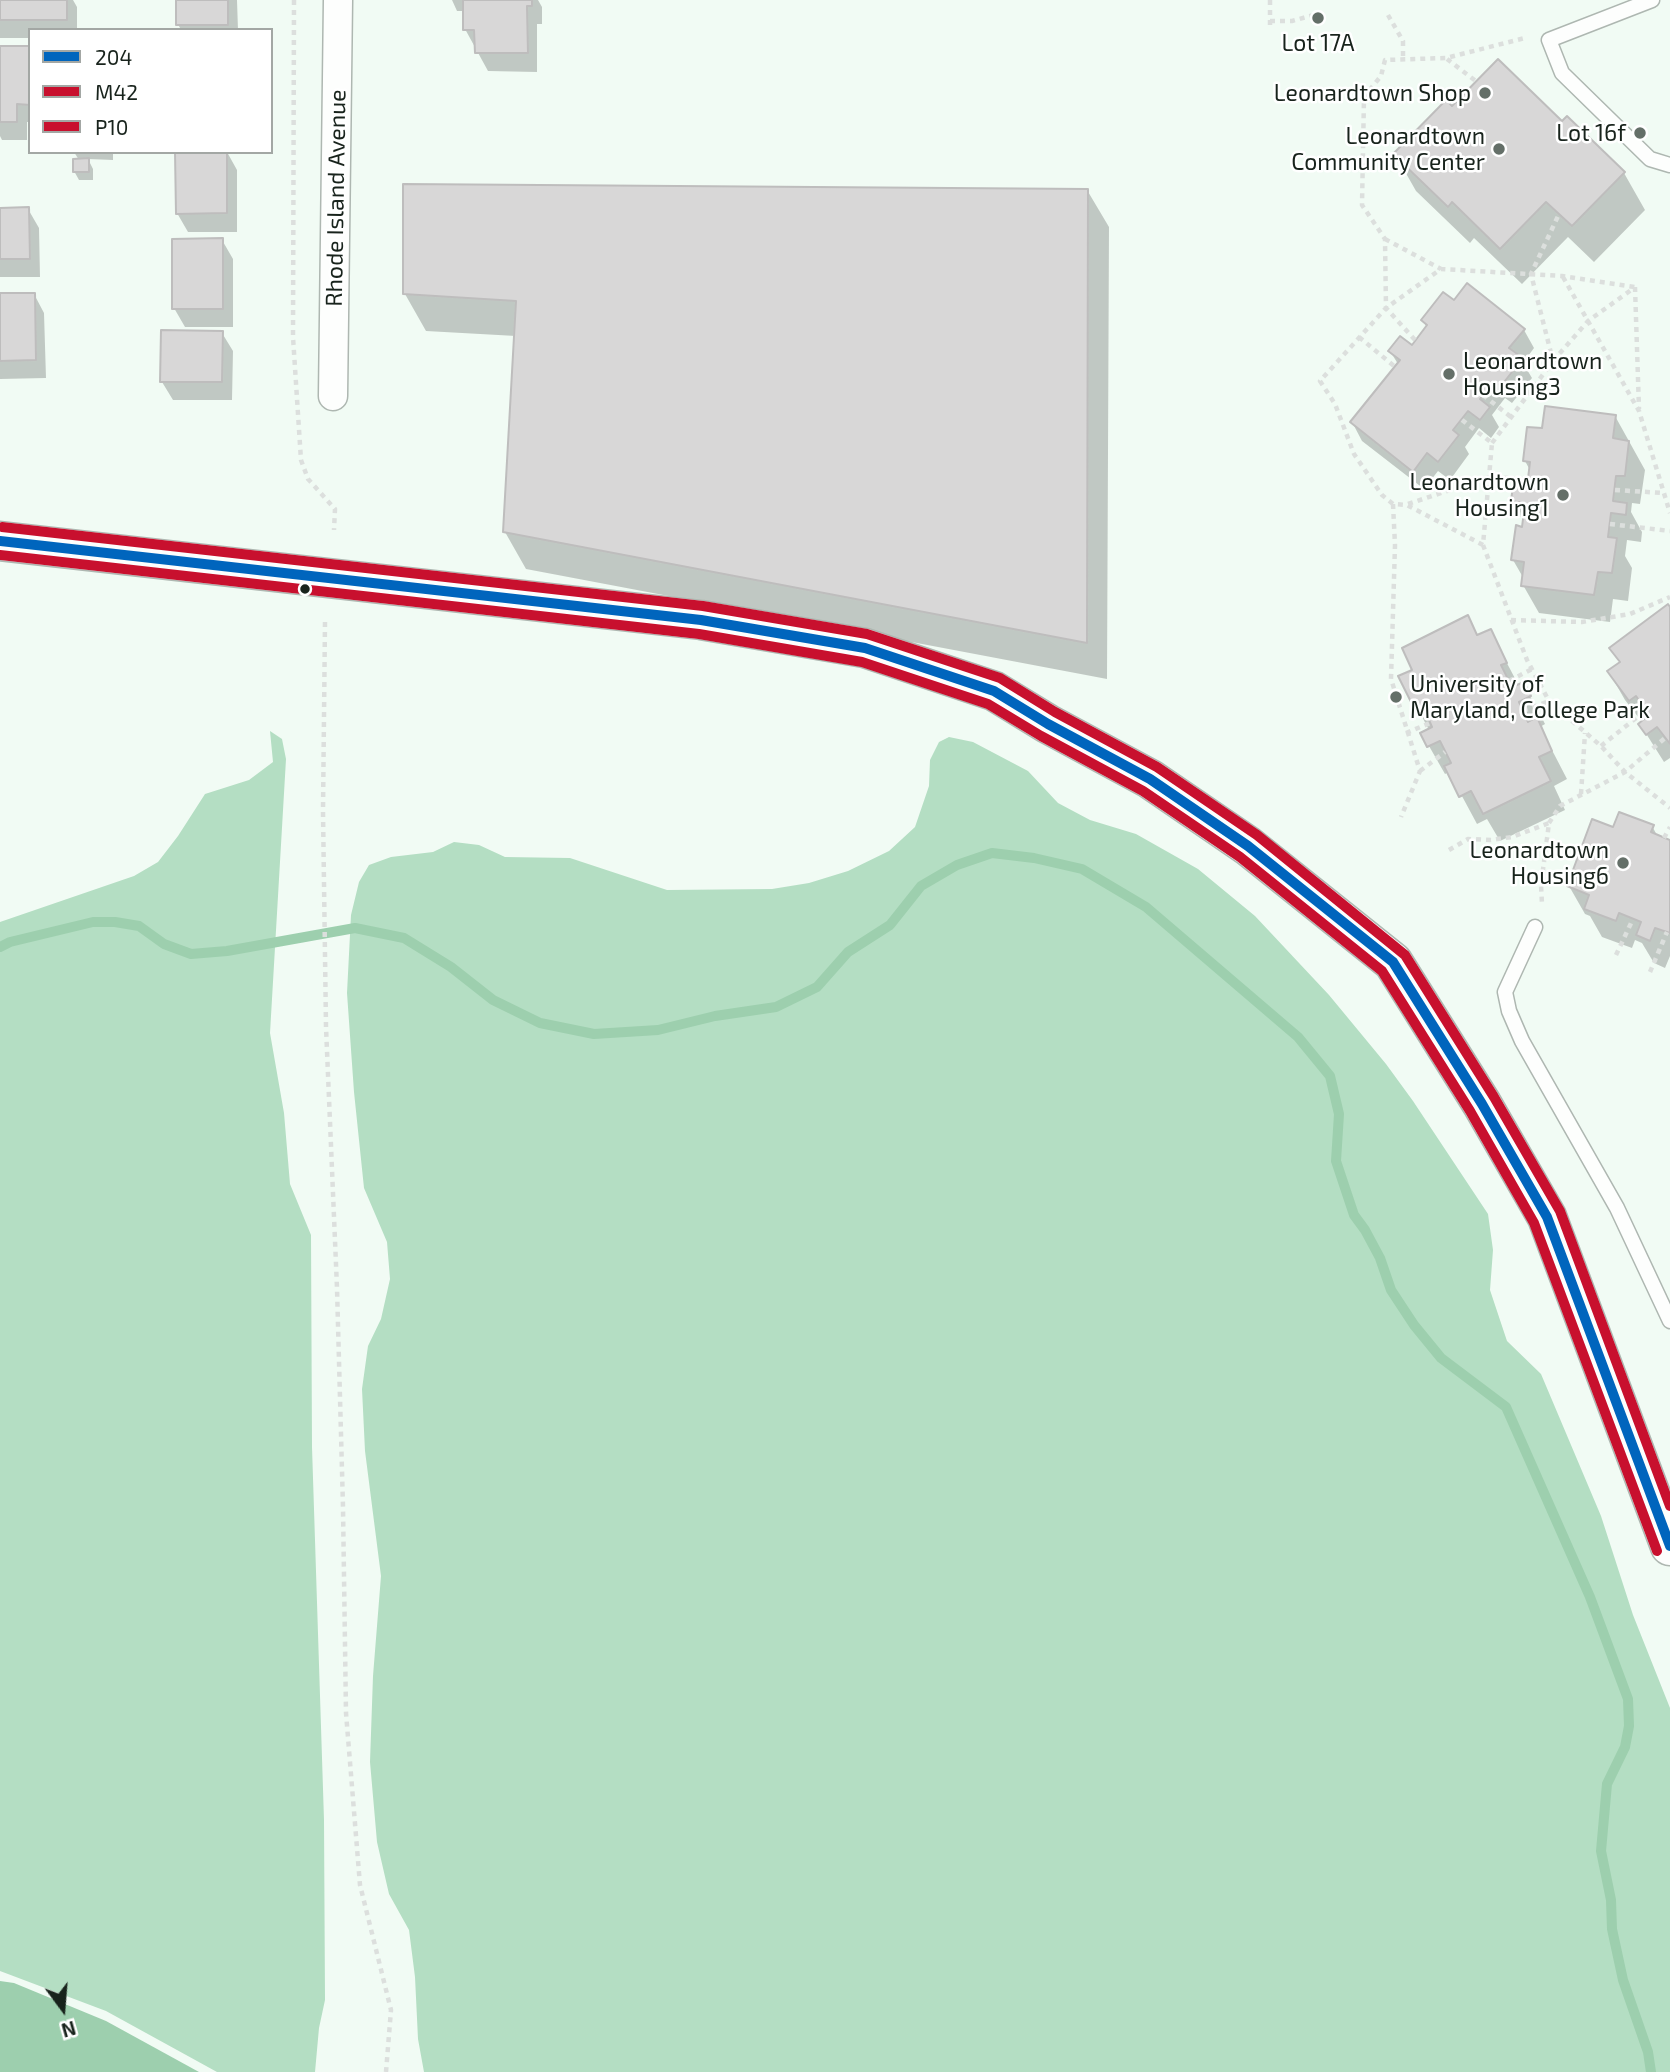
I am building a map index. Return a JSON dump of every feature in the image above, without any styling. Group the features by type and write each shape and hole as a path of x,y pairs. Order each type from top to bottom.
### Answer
{"main road":[{"path":"0,541 701,620 865,648 994,691 1048,724 1150,779 1248,846 1393,962 1482,1104 1548,1217 1670,1546"}],"street":[{"name":"Rhode Island Avenue","path":"334,396 338,0"}],"lane":[{"path":"1652,0 1549,40 1562,73 1650,159 1670,165"},
{"path":"1539,922 1506,992 1508,1011 1522,1041 1617,1208 1670,1321"}],"path":[{"path":"294,0 293,337 301,460 308,480 335,509 334,530"},
{"path":"1270,0 1270,30"},
{"path":"1270,21 1292,21 1321,13"},
{"path":"1388,15 1403,41 1403,60"},
{"path":"1549,40 1522,37 1446,58 1385,60 1381,76 1364,97 1362,205 1385,239 1441,269 1562,276 1635,287"},
{"path":"1446,58 1477,82"},
{"path":"1553,362 1531,274 1559,214"},
{"path":"1385,239 1386,308 1415,340"},
{"path":"1441,269 1386,308 1320,381 1335,404 1354,454 1382,495 1393,504 1408,505 1489,477 1528,479"},
{"path":"1562,276 1639,411 1670,513"},
{"path":"1635,287 1588,321 1553,362 1492,443 1483,545 1511,620 1549,701 1601,746 1625,772 1670,808"},
{"path":"1635,287 1639,411"},
{"path":"1359,337 1394,366"},
{"path":"1483,395 1511,418"},
{"path":"1462,419 1492,443"},
{"path":"1615,490 1664,493"},
{"path":"1393,504 1395,545 1391,680 1420,771"},
{"path":"1408,505 1483,545"},
{"path":"1486,510 1523,515"},
{"path":"1610,524 1670,531"},
{"path":"1511,620 1581,622 1630,614 1670,597"},
{"path":"325,622 323,811 326,1027 338,1316 346,1713 360,1885 391,2010 386,2072"},
{"path":"1510,681 1532,668"},
{"path":"1523,710 1549,701"},
{"path":"1601,746 1646,710"},
{"path":"1406,733 1430,723"},
{"path":"1581,794 1585,732"},
{"path":"1539,922 1549,823 1560,806 1625,772 1665,738"},
{"path":"1401,817 1420,771 1446,752"},
{"path":"1449,850 1468,839 1512,837 1549,823"},
{"path":"1664,838 1670,827"},
{"path":"1616,955 1633,919"},
{"path":"1650,972 1667,932"}],"shaded area":[{"path":"270,731 282,739 286,759 270,1033 284,1113 290,1184 311,1235 312,1447 324,1820 325,2000 315,2072 217,2072 106,2011 0,1971 0,922 134,876 158,862 205,794 249,780 273,762"},
{"path":"949,737 973,742 1028,771 1058,803 1090,820 1136,834 1198,869 1255,916 1329,995 1386,1064 1488,1214 1493,1250 1490,1290 1507,1341 1541,1374 1601,1516 1633,1615 1670,1708 1670,2072 424,2072 418,2039 415,1977 409,1930 389,1894 377,1842 370,1762 381,1576 365,1451 362,1389 368,1346 381,1319 390,1279 387,1242 364,1188 354,1092 347,993 351,915 359,882 369,865 391,857 433,852 454,842 479,845 505,857 570,858 667,890 772,889 809,883 848,871 889,851 915,827 929,786 930,760 939,742"},
{"path":"0,1981 14,1983 106,2021 199,2072 0,2072"}],"building":[{"path":"0,0 67,0 67,20 0,20"},
{"path":"176,0 228,0 228,25 176,25"},
{"path":"463,0 532,0 532,6 527,6 528,53 475,53 474,30 463,30"},
{"path":"0,46 28,46 28,105 17,104 17,122 0,122"},
{"name":"Leonardtown Community Center","path":"1498,59 1562,121 1567,116 1625,172 1572,226 1546,202 1500,249 1452,202 1448,207 1393,154 1446,100 1452,106"},
{"path":"175,154 227,154 227,213 176,214"},
{"path":"89,158 89,172 73,172 73,159"},
{"path":"403,184 1088,189 1087,643 503,532 516,301 403,294"},
{"path":"29,207 30,259 0,259 0,208"},
{"path":"223,238 223,309 172,309 172,239"},
{"name":"Leonardtown Housing3","path":"1467,283 1525,329 1509,348 1523,358 1501,386 1494,381 1480,399 1490,407 1480,420 1468,411 1453,430 1459,435 1438,462 1427,453 1413,472 1350,422 1400,360 1388,351 1400,336 1412,345 1427,325 1421,320 1443,292 1454,300"},
{"path":"0,293 35,293 36,360 0,361"},
{"path":"161,330 223,331 222,382 160,382"},
{"name":"Leonardtown Housing1","path":"1545,406 1616,415 1613,438 1629,441 1625,476 1616,476 1613,501 1627,503 1626,515 1611,513 1608,537 1617,538 1612,573 1598,572 1594,595 1521,586 1524,562 1511,560 1516,525 1522,527 1525,503 1511,501 1513,486 1527,487 1530,462 1523,461 1527,427 1542,428"},
{"path":"1668,604 1670,744 1657,727 1646,735 1638,724 1649,715 1636,696 1629,701 1607,671 1620,662 1609,648"},
{"path":"1468,615 1477,635 1491,629 1507,663 1501,665 1512,687 1524,682 1531,696 1519,702 1528,722 1537,717 1552,751 1539,757 1551,781 1483,814 1471,791 1459,797 1444,766 1451,763 1440,741 1427,747 1420,733 1432,727 1423,706 1415,710 1398,676 1412,670 1402,648"},
{"name":"Leonardtown Housing6","path":"1619,812 1654,825 1651,832 1670,840 1670,933 1655,928 1650,941 1636,935 1641,922 1619,913 1616,921 1584,909 1589,895 1567,886 1592,819 1613,827"}],"waterway":[{"path":"0,947 10,942 93,922 139,926 164,944 191,954 227,951 355,928 404,938 451,967 493,1000 540,1023 594,1034 658,1030 715,1016 776,1007 817,987 848,952 890,925 921,886 957,865 992,853 1034,858 1082,869 1146,907 1298,1037 1330,1076 1339,1114 1336,1161 1354,1215 1380,1258 1391,1290 1414,1325 1441,1358 1506,1407 1590,1597 1628,1699 1629,1726 1625,1747 1607,1784 1601,1851 1611,1900 1612,1929 1623,1980 1648,2052 1651,2072"}],"transit line":[{"name":"P10","path":"2,527 703,606 867,634 1000,678 1055,712 1157,767 1257,835 1405,955 1494,1097 1560,1211 1670,1506"},
{"name":"204","path":"0,541 701,620 865,648 994,691 1048,724 1150,779 1248,846 1393,962 1482,1104 1547,1217 1670,1546"},
{"name":"M42","path":"0,555 699,634 862,662 988,704 1143,791 1240,857 1382,971 1470,1111 1534,1223 1657,1551"}],"place":[{"name":"Lot 17A","path":"1318,18"},
{"name":"Leonardtown Shop","path":"1485,93"},
{"name":"Lot 16f","path":"1640,133"},
{"name":"Leonardtown Community Center","path":"1499,149"},
{"name":"Leonardtown Housing3","path":"1449,374"},
{"name":"Leonardtown Housing1","path":"1563,495"},
{"name":"University of Maryland, College Park","path":"1396,697"},
{"name":"Leonardtown Housing6","path":"1623,863"}]}
